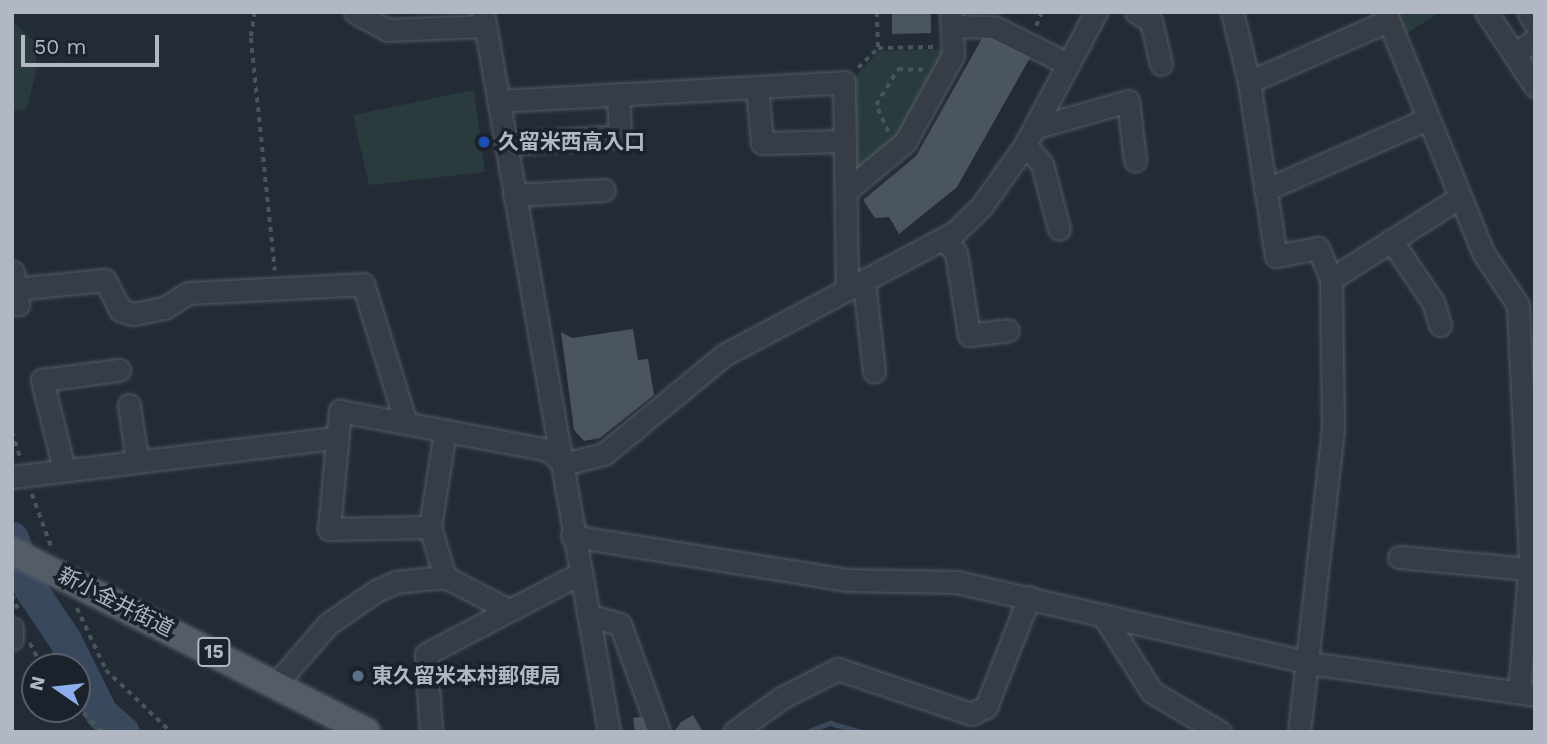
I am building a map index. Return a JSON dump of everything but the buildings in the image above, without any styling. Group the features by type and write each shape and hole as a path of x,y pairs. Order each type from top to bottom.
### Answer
{"main road":[{"name":"新小金井街道","path":"12,551 368,732"}],"street":[{"path":"355,12 387,30 455,20 484,19 564,464 572,536 609,732"},
{"path":"564,464 615,447 724,355 945,240 981,207 1029,136 1096,12"},
{"path":"1136,12 1151,22 1161,64"},
{"path":"1232,12 1249,82 1276,256 1318,248 1331,279 1333,427 1310,663 1299,732"},
{"path":"1486,12 1535,86"},
{"path":"1528,12 1535,23"},
{"path":"572,536 846,580 957,582 1310,663 1527,693 1532,525 1527,326 1518,305 1484,254 1425,120 1386,17 1249,82"},
{"path":"846,191 896,150 918,118 952,28 994,27 1068,64"},
{"path":"1514,54 1535,40"},
{"path":"498,101 844,82 846,191 856,286 874,371"},
{"path":"757,87 762,143 845,141"},
{"path":"505,144 620,136 618,94"},
{"path":"1029,136 1128,101 1135,161"},
{"path":"1265,190 1425,120"},
{"path":"1029,136 1042,164 1059,229"},
{"path":"514,195 604,190"},
{"path":"1331,279 1460,197"},
{"path":"945,240 956,253 969,335 1008,330"},
{"path":"1391,240 1433,302 1440,325"},
{"path":"15,289 105,280 120,310 133,314 164,308 188,293 277,285 363,284 406,422"},
{"path":"64,469 42,380 119,370"},
{"path":"129,405 137,460"},
{"path":"430,527 329,529 340,411 548,450 564,464"},
{"path":"445,431 430,527 445,577"},
{"path":"15,476 336,438"},
{"path":"1399,557 1529,569"},
{"path":"431,732 426,654 579,574"},
{"path":"276,684 328,624 376,591 396,582 445,577 509,610"},
{"path":"734,732 783,697 838,669 967,723 986,707 1029,597"},
{"path":"588,615 620,624 659,732"},
{"path":"1103,615 1152,692 1220,732"},
{"path":"12,628 12,639"}],"path":[{"path":"255,12 251,38 277,285"},
{"path":"877,12 878,48"},
{"path":"844,82 878,48 952,28"},
{"path":"896,150 876,105 898,69 937,70"}],"shaded area":[{"path":"1391,12 1440,12 1400,38"},
{"path":"12,21 34,41 37,67 27,109 12,111"},
{"path":"949,49 902,141 851,183 850,82 879,51"},
{"path":"474,90 485,172 369,185 353,115"}],"waterway":[{"path":"12,538 30,588 65,640 101,713 123,732"},
{"path":"806,732 830,723 862,732"}],"place":[{"name":"久留米西高入口","path":"484,142"},
{"name":"東久留米本村郵便局","path":"358,676"}]}
